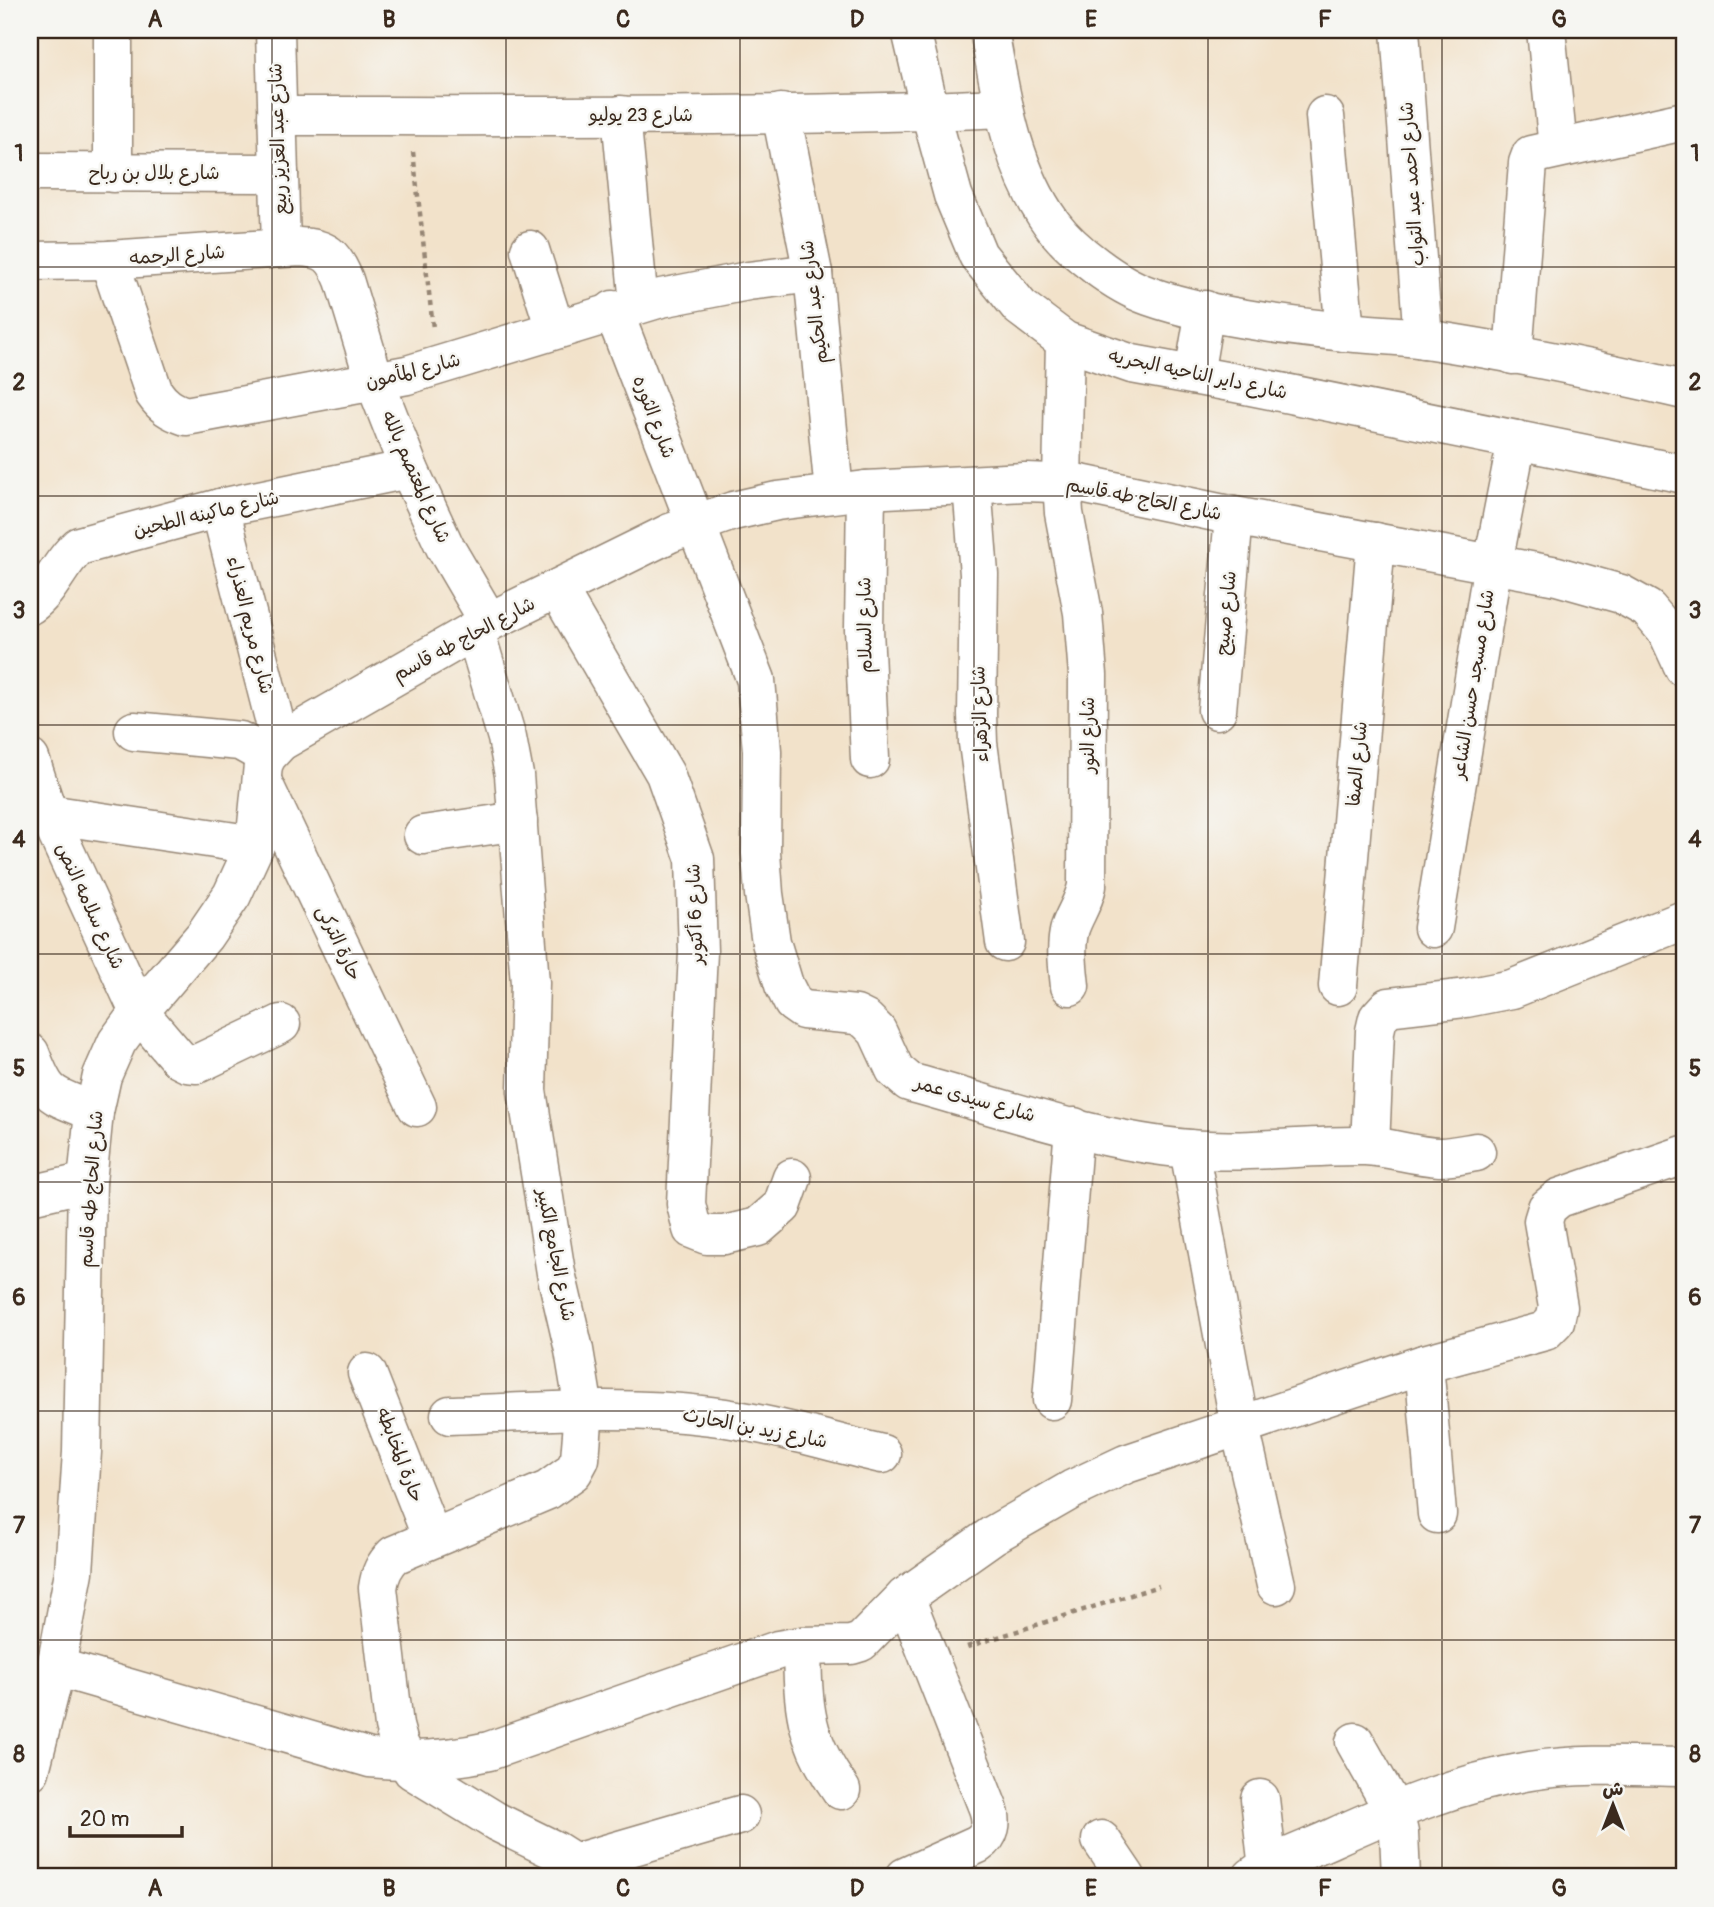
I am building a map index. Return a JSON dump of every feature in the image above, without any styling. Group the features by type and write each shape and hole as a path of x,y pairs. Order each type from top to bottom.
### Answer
{"street":[{"path":"113,30 113,173"},
{"name":"شارع عبد العزيز ربيع","path":"275,30 281,248"},
{"name":"شارع داير الناحيه البحريه","path":"911,30 953,195 978,256 1020,307 1065,341 1132,364 1684,474"},
{"path":"989,30 1004,108 1023,173 1052,225 1095,267 1147,296 1205,310 1345,332 1423,339 1684,390"},
{"name":"شارع احمد عبد التواب","path":"1400,30 1423,339"},
{"path":"1546,30 1558,148"},
{"name":"شارع 23 يوليو","path":"277,116 621,115 1004,108"},
{"name":"شارع عبد الحكيم","path":"781,113 813,273 850,491"},
{"name":"شارع الثوره","path":"621,115 626,307 695,523"},
{"path":"1325,116 1345,332"},
{"path":"1513,355 1529,158 1535,152 1684,121"},
{"name":"شارع بلال بن رباح","path":"30,172 279,173"},
{"name":"شارع الرحمه","path":"30,261 109,260 281,248 313,247 323,250"},
{"name":"شارع المعتصم بالله","path":"323,250 332,257 341,273 375,382 409,469 482,626"},
{"path":"530,250 555,329"},
{"name":"شارع المأمون","path":"109,260 154,393 162,404 173,412 186,416 375,382 438,367 626,307 694,291 813,273"},
{"path":"1194,375 1205,310"},
{"name":"شارع النور","path":"1065,341 1062,482 1064,513 1083,613 1088,675 1087,886 1084,902 1071,926 1068,941 1070,986"},
{"name":"شارع مسجد حسن الشاعر","path":"1433,928 1493,563 1517,440"},
{"name":"شارع ماكينه الطحين","path":"30,605 41,597 70,554 79,546 220,508 409,469"},
{"name":"شارع الحاج طه قاسم","path":"33,1747 56,1667 74,1572 79,1517 87,1182 94,1112 102,1076 117,1042 204,936 232,895 255,845 269,759 482,626 695,523 776,501 850,491 1062,482 1101,487 1234,516 1557,576 1621,594 1648,608 1668,633 1684,668"},
{"name":"شارع الزهراء","path":"972,485 979,574 978,743 1005,942"},
{"name":"شارع السلام","path":"850,491 864,629 870,759"},
{"name":"شارع مريم العذراء","path":"220,508 269,759"},
{"name":"شارع صبيح","path":"1217,710 1234,516"},
{"name":"شارع سيدى عمر","path":"695,523 756,680 762,751 761,853 764,894 771,942 783,985 793,1003 803,1010 856,1015 866,1020 877,1031 895,1070 909,1082 1126,1139 1189,1149 1230,1151 1370,1146 1442,1157 1476,1152"},
{"name":"شارع الصفا","path":"1338,986 1376,542"},
{"name":"شارع 6 أكتوبر","path":"558,590 665,774 695,859 698,952 686,1204 692,1229 707,1235 724,1236 758,1227 782,1206 792,1178"},
{"name":"شارع الجامع الكبير","path":"405,1760 394,1726 378,1588 379,1576 385,1564 394,1555 562,1482 573,1472 580,1459 584,1410 574,1350 556,1273 527,1091 530,983 514,775 482,626"},
{"path":"134,731 240,741 269,759"},
{"name":"شارع سلامه النص","path":"30,758 48,814 139,1012 178,1059 197,1064 281,1024"},
{"name":"حارة التركى","path":"269,759 417,1108"},
{"path":"48,814 255,845"},
{"path":"423,835 518,821"},
{"path":"1370,1146 1375,1031 1378,1018 1388,1007 1466,998 1512,989 1684,920"},
{"path":"30,1053 40,1080 48,1091 58,1098 94,1112"},
{"path":"1052,1400 1074,1127"},
{"path":"1189,1149 1240,1427 1276,1586"},
{"path":"56,1667 370,1758 405,1760 465,1757 489,1751 767,1654 802,1646 851,1645 861,1642 905,1597 993,1535 1091,1480 1126,1464 1424,1364 1551,1328 1558,1307 1543,1221 1547,1208 1559,1198 1684,1155"},
{"path":"30,1195 87,1182"},
{"path":"1424,1364 1437,1514"},
{"name":"حارة المخابطه","path":"368,1373 432,1538"},
{"name":"شارع زيد بن الحارث","path":"450,1415 584,1410 673,1412 712,1416 882,1454"},
{"path":"905,1597 988,1808 991,1824 985,1839 978,1844 905,1877"},
{"path":"802,1646 803,1705 808,1728 827,1771 841,1790"},
{"path":"1355,1742 1394,1811 1399,1833 1401,1877"},
{"path":"405,1760 412,1770 424,1779 580,1870 740,1815"},
{"path":"1249,1874 1428,1797 1479,1782 1532,1771 1585,1766 1684,1766"},
{"path":"1249,1874 1260,1799"},
{"path":"1101,1840 1126,1877"}],"path":[{"path":"409,116 438,367"},
{"path":"929,1659 1159,1586"}]}
